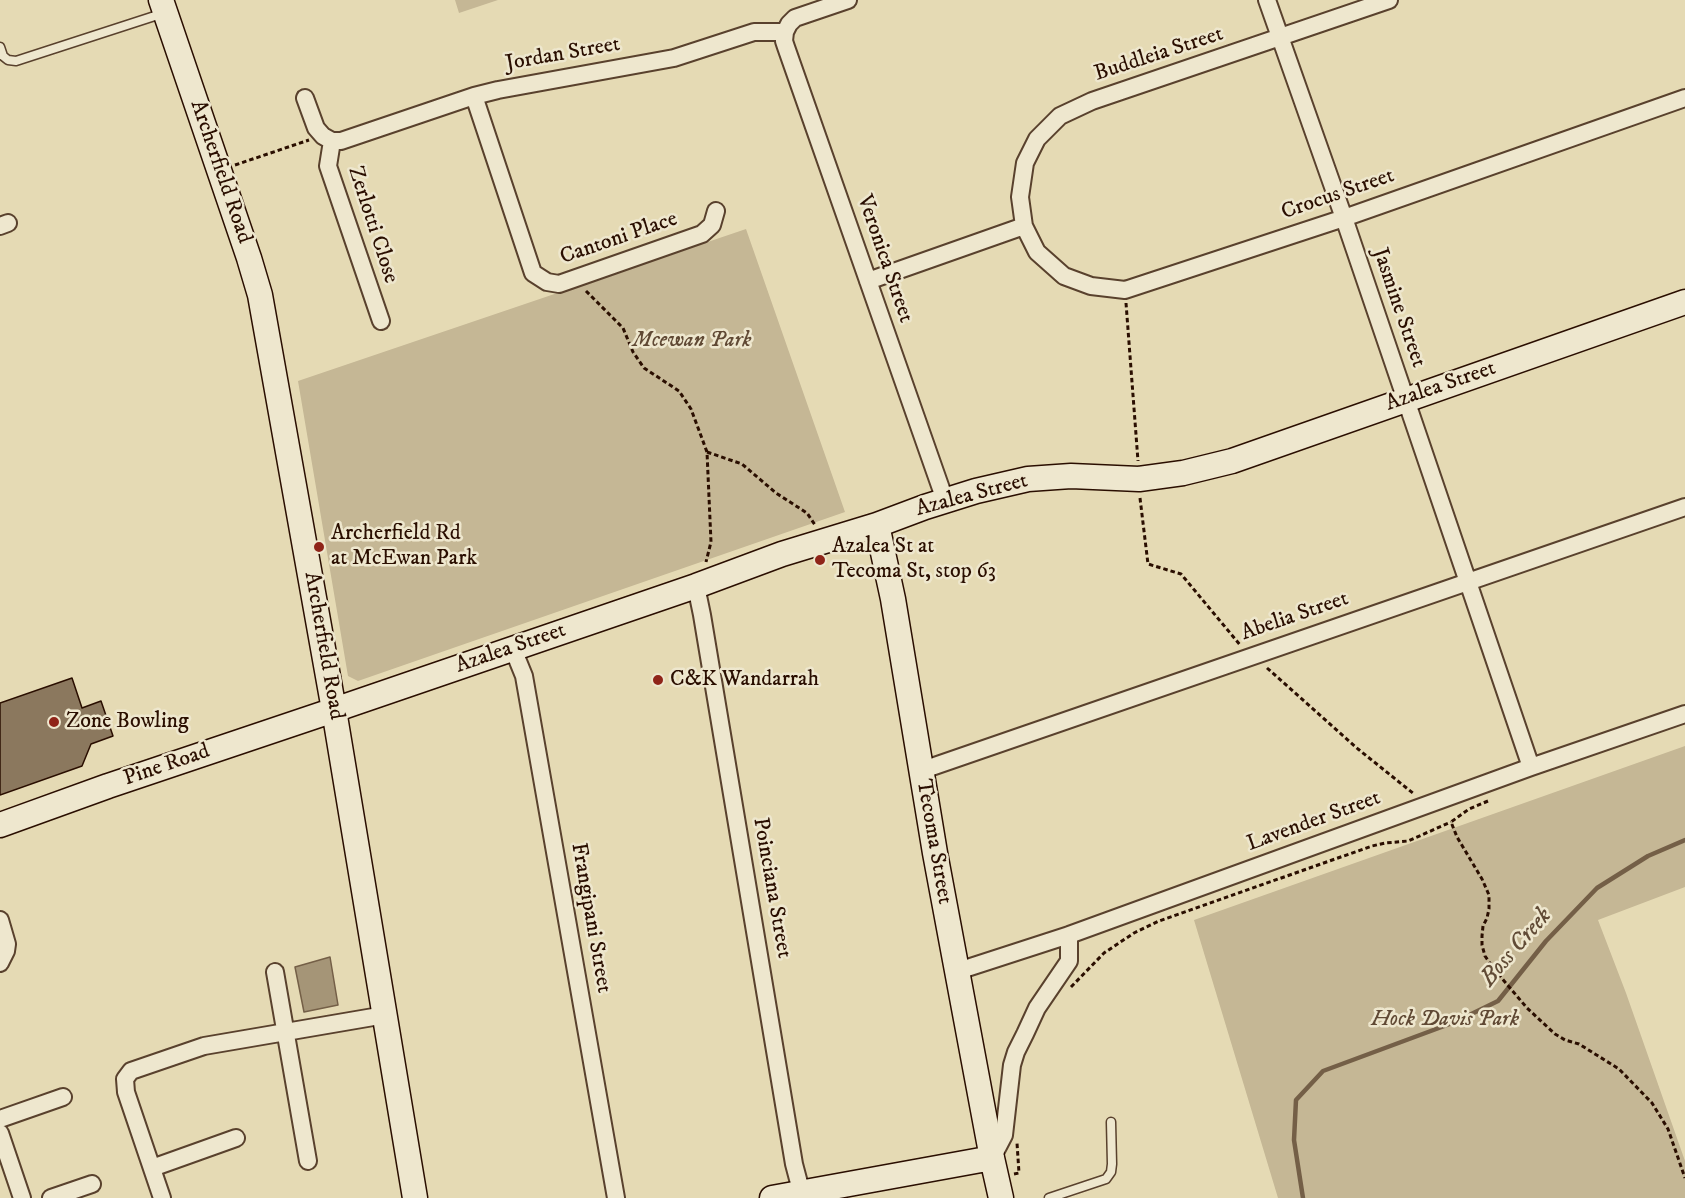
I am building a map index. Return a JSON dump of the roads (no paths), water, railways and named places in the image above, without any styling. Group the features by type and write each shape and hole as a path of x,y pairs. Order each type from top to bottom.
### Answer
{"street":[{"path":"785,32 795,18 848,0"},
{"name":"Jasmine Street","path":"1267,0 1344,218 1531,767"},
{"name":"Buddleia Street","path":"1024,226 1020,197 1025,163 1037,139 1060,116 1092,101 1389,0"},
{"name":"Archerfield Road","path":"163,6 260,295 334,710 415,1198"},
{"name":"Jordan Street","path":"327,139 341,141 498,90 674,58 754,32 785,32"},
{"name":"Veronica Street","path":"785,32 786,47 945,501"},
{"name":"Cantoni Place","path":"474,96 533,273 546,282 559,284 702,234 712,225 716,211"},
{"path":"305,98 316,128 327,139"},
{"name":"Crocus Street","path":"1024,226 1038,252 1064,276 1090,286 1125,290 1344,218 1685,98"},
{"name":"Zerlotti Close","path":"327,139 328,166 381,321"},
{"path":"868,281 1024,226"},
{"name":"Azalea Street","path":"334,710 696,586 782,554 976,491 1028,479 1071,476 1139,478 1183,473 1232,461 1685,302"},
{"name":"Abelia Street","path":"920,771 1685,507"},
{"name":"Tecoma Street","path":"877,525 892,599 920,771 996,1178"},
{"name":"Poinciana Street","path":"696,586 794,1164 802,1196"},
{"name":"Frangipani Street","path":"513,649 524,676 616,1198"},
{"name":"Pine Road","path":"0,825 334,710"},
{"name":"Lavender Street","path":"958,972 1069,935 1531,767 1685,714"},
{"path":"0,920 7,944 0,963"},
{"path":"772,1198 996,1178 1004,1135 1012,1065 1037,1008 1069,961 1069,935"},
{"path":"275,972 308,1161"},
{"path":"162,1198 126,1092 125,1079 131,1071 204,1046 385,1015"},
{"path":"981,1097 998,1086 1012,1065"},
{"path":"0,1119 63,1097"},
{"path":"0,1133 22,1198"},
{"path":"152,1168 236,1138"},
{"path":"51,1198 92,1184"}],"lane":[{"path":"0,46 3,56 8,60 16,61 163,6"},
{"path":"1049,1198 1106,1179 1111,1172 1112,1164 1111,1122"}],"waterway":[{"name":"Boss Creek","path":"1303,1198 1294,1140 1296,1100 1323,1071 1455,1022 1498,1001 1546,941 1597,888 1648,856 1685,840"}],"place":[{"name":"Archerfield Rd at McEwan Park","path":"319,547"},
{"name":"Azalea St at Tecoma St, stop 63","path":"820,560"},
{"name":"C&K Wandarrah","path":"658,680"},
{"name":"Zone Bowling","path":"54,722"}],"park label":[{"name":"Mcewan Park","path":"692,341"},
{"name":"Hock Davis Park","path":"1445,1020"}]}
